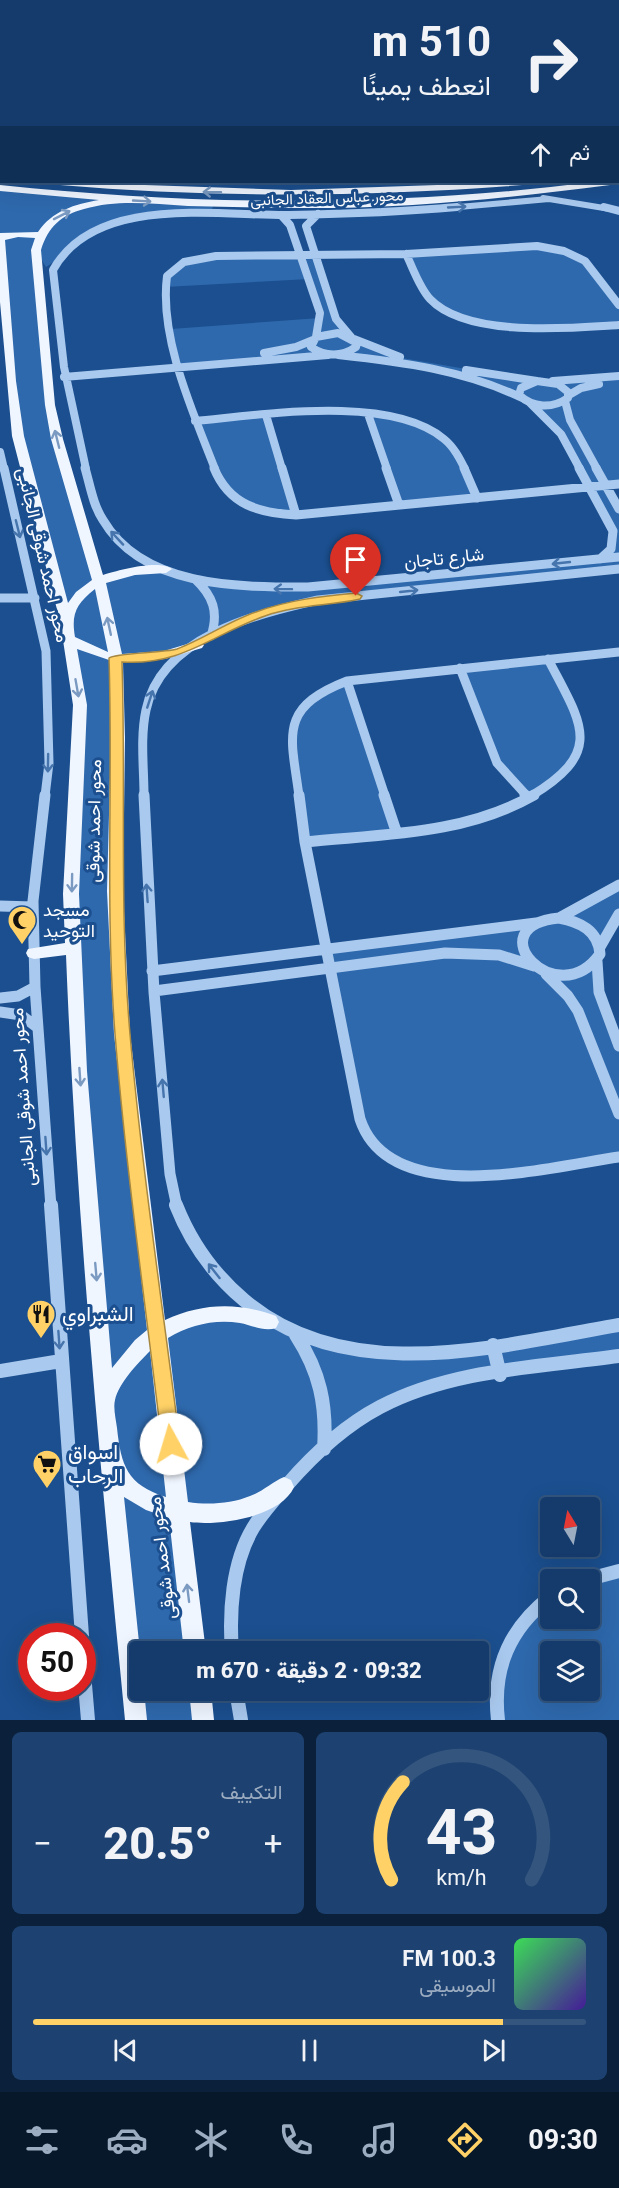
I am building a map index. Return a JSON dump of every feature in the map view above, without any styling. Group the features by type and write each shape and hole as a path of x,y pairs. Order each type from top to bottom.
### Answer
{"main road":[{"path":"73,183 173,191 270,193 390,191 507,183"},
{"path":"0,188 213,208 376,203 523,193 602,183"},
{"path":"0,237 18,234 38,235 45,225 63,214 98,203 122,200"},
{"name":"محور احمد شوقى","path":"38,235 36,250 40,319 49,399 57,439 99,581 116,658 118,738 115,891 120,997 194,1641"},
{"name":"محور احمد شوقى","path":"0,237 4,342 18,436 66,621 80,705 73,840 74,948 79,1071 106,1421 136,1720"},
{"path":"40,319 57,318"},
{"path":"66,621 75,599 99,581 131,571 166,569"},
{"path":"69,639 89,651 116,658 158,657 197,645"},
{"path":"34,953 74,948"},
{"path":"106,1421 106,1397 118,1372 135,1350 158,1332 194,1318 232,1314 262,1317"},
{"path":"110,1456 116,1472 132,1490 154,1503 178,1512 216,1514 252,1506 278,1495"},
{"path":"201,1701 203,1720"}],"street":[{"path":"523,193 549,199 592,204 619,211"},
{"name":"محور عباس العقاد الجانبى","path":"57,318 53,270 58,258 69,247 107,226 163,214 213,208 281,215 486,206 549,199"},
{"path":"318,214 306,226 336,319 353,339 356,347 338,355"},
{"path":"281,215 290,225 320,313 320,325 311,347 328,355"},
{"path":"619,305 592,266 564,251 522,246 406,254 208,257 184,262 173,269 167,276 165,292 176,364 195,421 224,492 236,502 253,509 296,515 619,484"},
{"path":"406,254 430,299 452,314 499,324 542,328 619,325"},
{"path":"57,318 64,374 90,483 104,523 128,549 144,561 166,569"},
{"path":"176,364 275,352 314,338 338,333 402,358 537,381 619,376"},
{"path":"64,374 176,364 338,355 398,363 468,377 526,401 553,405 589,386 619,383"},
{"path":"537,381 519,391 526,401 561,434 614,537 611,549 600,559"},
{"path":"546,381 562,386 567,398 570,420 619,509"},
{"path":"195,421 334,412 368,414 410,422 442,437 453,448 477,498"},
{"path":"368,414 399,505"},
{"path":"266,415 296,515"},
{"name":"محور احمد شوقى الجانبى","path":"0,452 5,493 35,598 46,651 49,763 33,907 35,987 81,1623"},
{"name":"شارع تاجان","path":"166,569 194,578 252,588 293,589 619,557"},
{"name":"شارع تاجان","path":"152,972 146,870 145,718 148,701 155,685 182,656 210,636 261,614 298,604 619,569"},
{"path":"605,571 619,575"},
{"path":"194,578 206,588 215,605 216,624 210,636"},
{"path":"345,585 349,597"},
{"path":"0,597 35,598"},
{"path":"619,652 346,681 314,696 303,707 295,720 291,733 304,843 328,950 360,1119 367,1139 383,1153 426,1174 469,1178 619,1157"},
{"path":"304,843 464,823 508,807 564,774 575,761 580,747 578,720 548,659"},
{"path":"460,668 497,763 527,797"},
{"path":"346,681 396,831"},
{"path":"619,885 559,918 536,923 152,972 175,1203 200,1252 217,1276 262,1317 296,1335 339,1348 384,1354 435,1354 619,1325"},
{"path":"0,906 33,907"},
{"path":"619,914 600,947 597,961 599,992 619,1046"},
{"path":"559,918 582,924 597,938 600,947"},
{"path":"536,923 522,938 522,948 537,968 556,982 578,1011 619,1114"},
{"path":"154,991 463,952 499,955 553,974 579,974 597,961"},
{"path":"0,998 18,996 35,987"},
{"path":"0,1012 21,1016 38,1028"},
{"path":"296,1335 313,1359 323,1387 327,1418 324,1449"},
{"path":"493,1345 500,1375"},
{"path":"232,1641 232,1601 240,1564 252,1529 278,1495 324,1449 359,1420 398,1399 441,1385 619,1356"},
{"path":"0,1371 61,1361"},
{"path":"600,1576 619,1571"},
{"path":"498,1720 494,1700 499,1664 514,1632 540,1604"},
{"path":"86,1701 88,1720"},
{"path":"238,1701 241,1720"}],"shaded area":[{"path":"0,188 214,204 211,212 188,212 107,227 46,267 36,251 51,412 99,581 148,569 252,588 599,559 614,537 561,434 539,410 468,377 338,355 177,368 171,329 320,318 309,279 165,287 173,269 199,258 315,254 333,312 345,332 402,358 536,381 619,376 619,484 607,486 619,509 619,569 289,606 179,652 116,658 115,873 158,1332 232,1314 384,1354 619,1326 619,1356 500,1375 398,1399 252,1506 179,1512 194,1641 130,1641 71,894 80,705 18,436 0,236"},
{"path":"522,246 576,255 619,305 619,325 520,327 467,318 430,299 406,254"},
{"path":"368,414 410,422 453,448 477,498 399,505"},
{"path":"266,415 296,515 236,502 195,421"},
{"path":"548,659 578,720 575,761 527,797 505,775 460,668"},
{"path":"347,681 396,831 305,842 295,720 303,707"},
{"path":"619,885 619,914 607,933 597,977 619,1046 619,1157 469,1178 426,1174 367,1139 328,950 536,923"},
{"path":"619,1571 619,1720 498,1720 499,1664 540,1610 540,1629 600,1629 600,1577"},
{"path":"135,1701 201,1701 203,1720 136,1720"}],"place":[{"name":"مسجد التوحيد","path":"22,946"},
{"name":"الشبراوي","path":"41,1340"},
{"name":"اسواق الرحاب","path":"47,1490"}],"route":[{"path":"171,1444 122,1034 115,891 118,738 116,658 137,659 179,652 235,624 261,614 318,600 356,596"}]}
